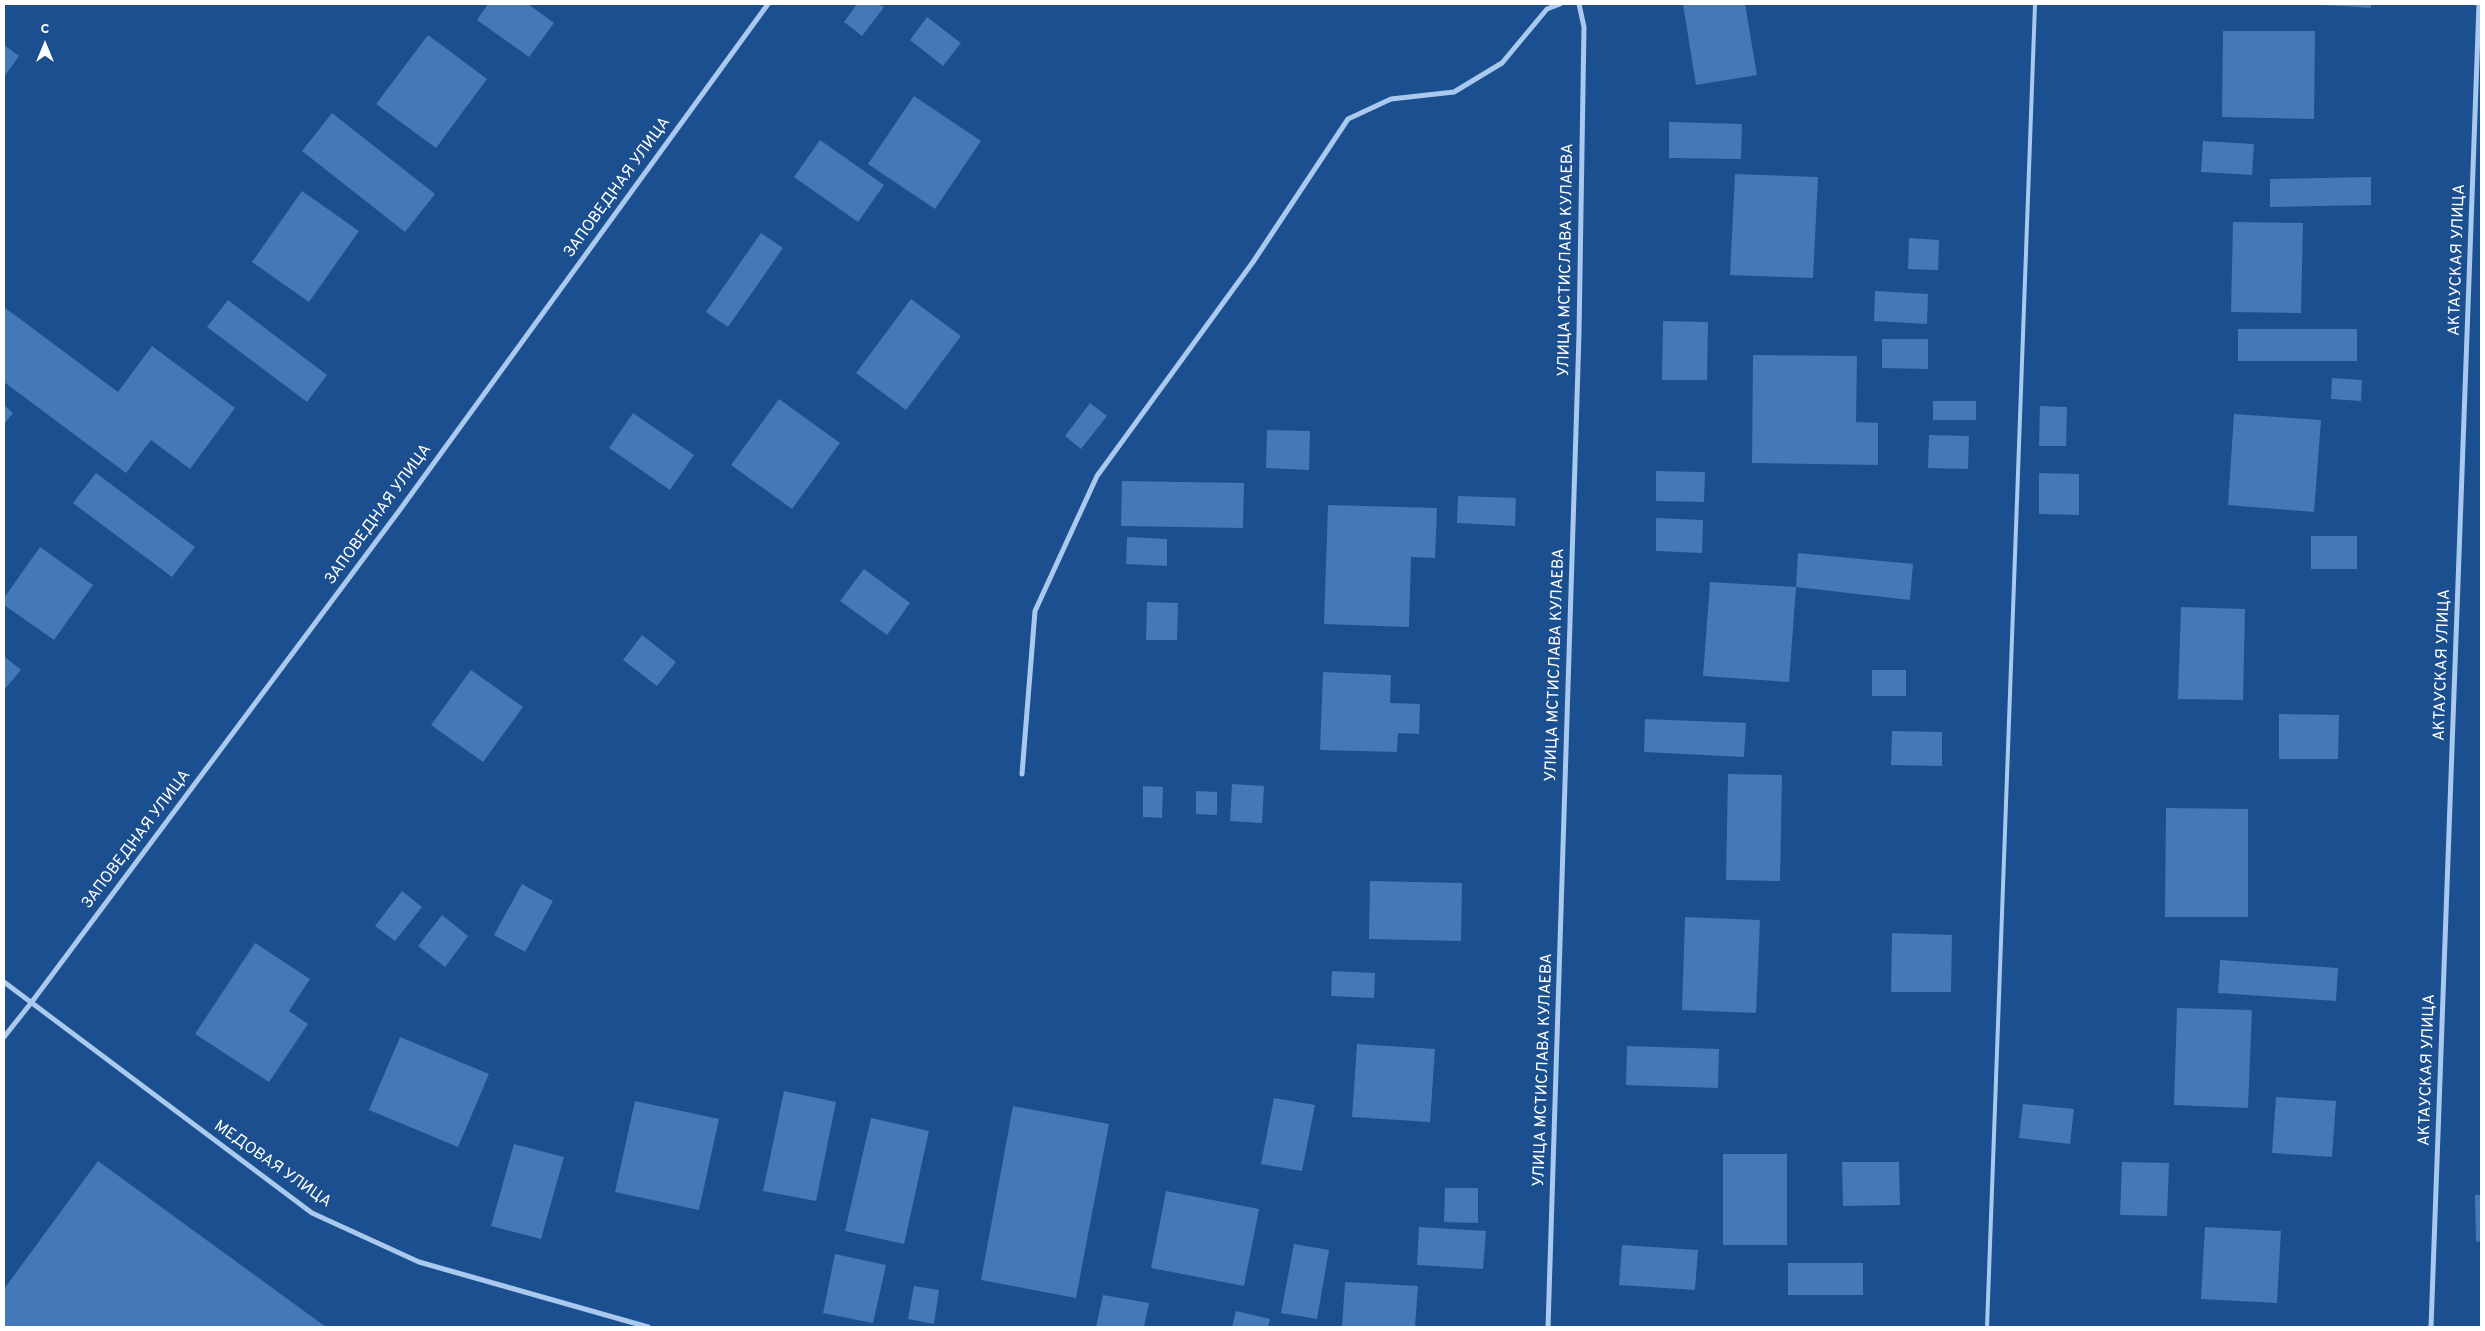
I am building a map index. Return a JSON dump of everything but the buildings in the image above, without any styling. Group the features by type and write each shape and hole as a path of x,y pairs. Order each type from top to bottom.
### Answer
{"street":[{"name":"ЗАПОВЕДНАЯ УЛИЦА","path":"4,1036 31,1003 399,511 768,4"},
{"path":"1022,774 1036,611 1097,476 1253,262 1348,119 1391,99 1454,92 1502,63 1547,9 1560,4"},
{"name":"УЛИЦА МСТИСЛАВА КУЛАЕВА","path":"1548,1327 1579,334 1584,27 1579,4"},
{"name":"АКТАУСКАЯ УЛИЦА","path":"2431,1327 2480,4"},
{"name":"МЕДОВАЯ УЛИЦА","path":"4,982 312,1212 419,1262 648,1327"}],"lane":[{"path":"1987,1327 2035,4"}]}
